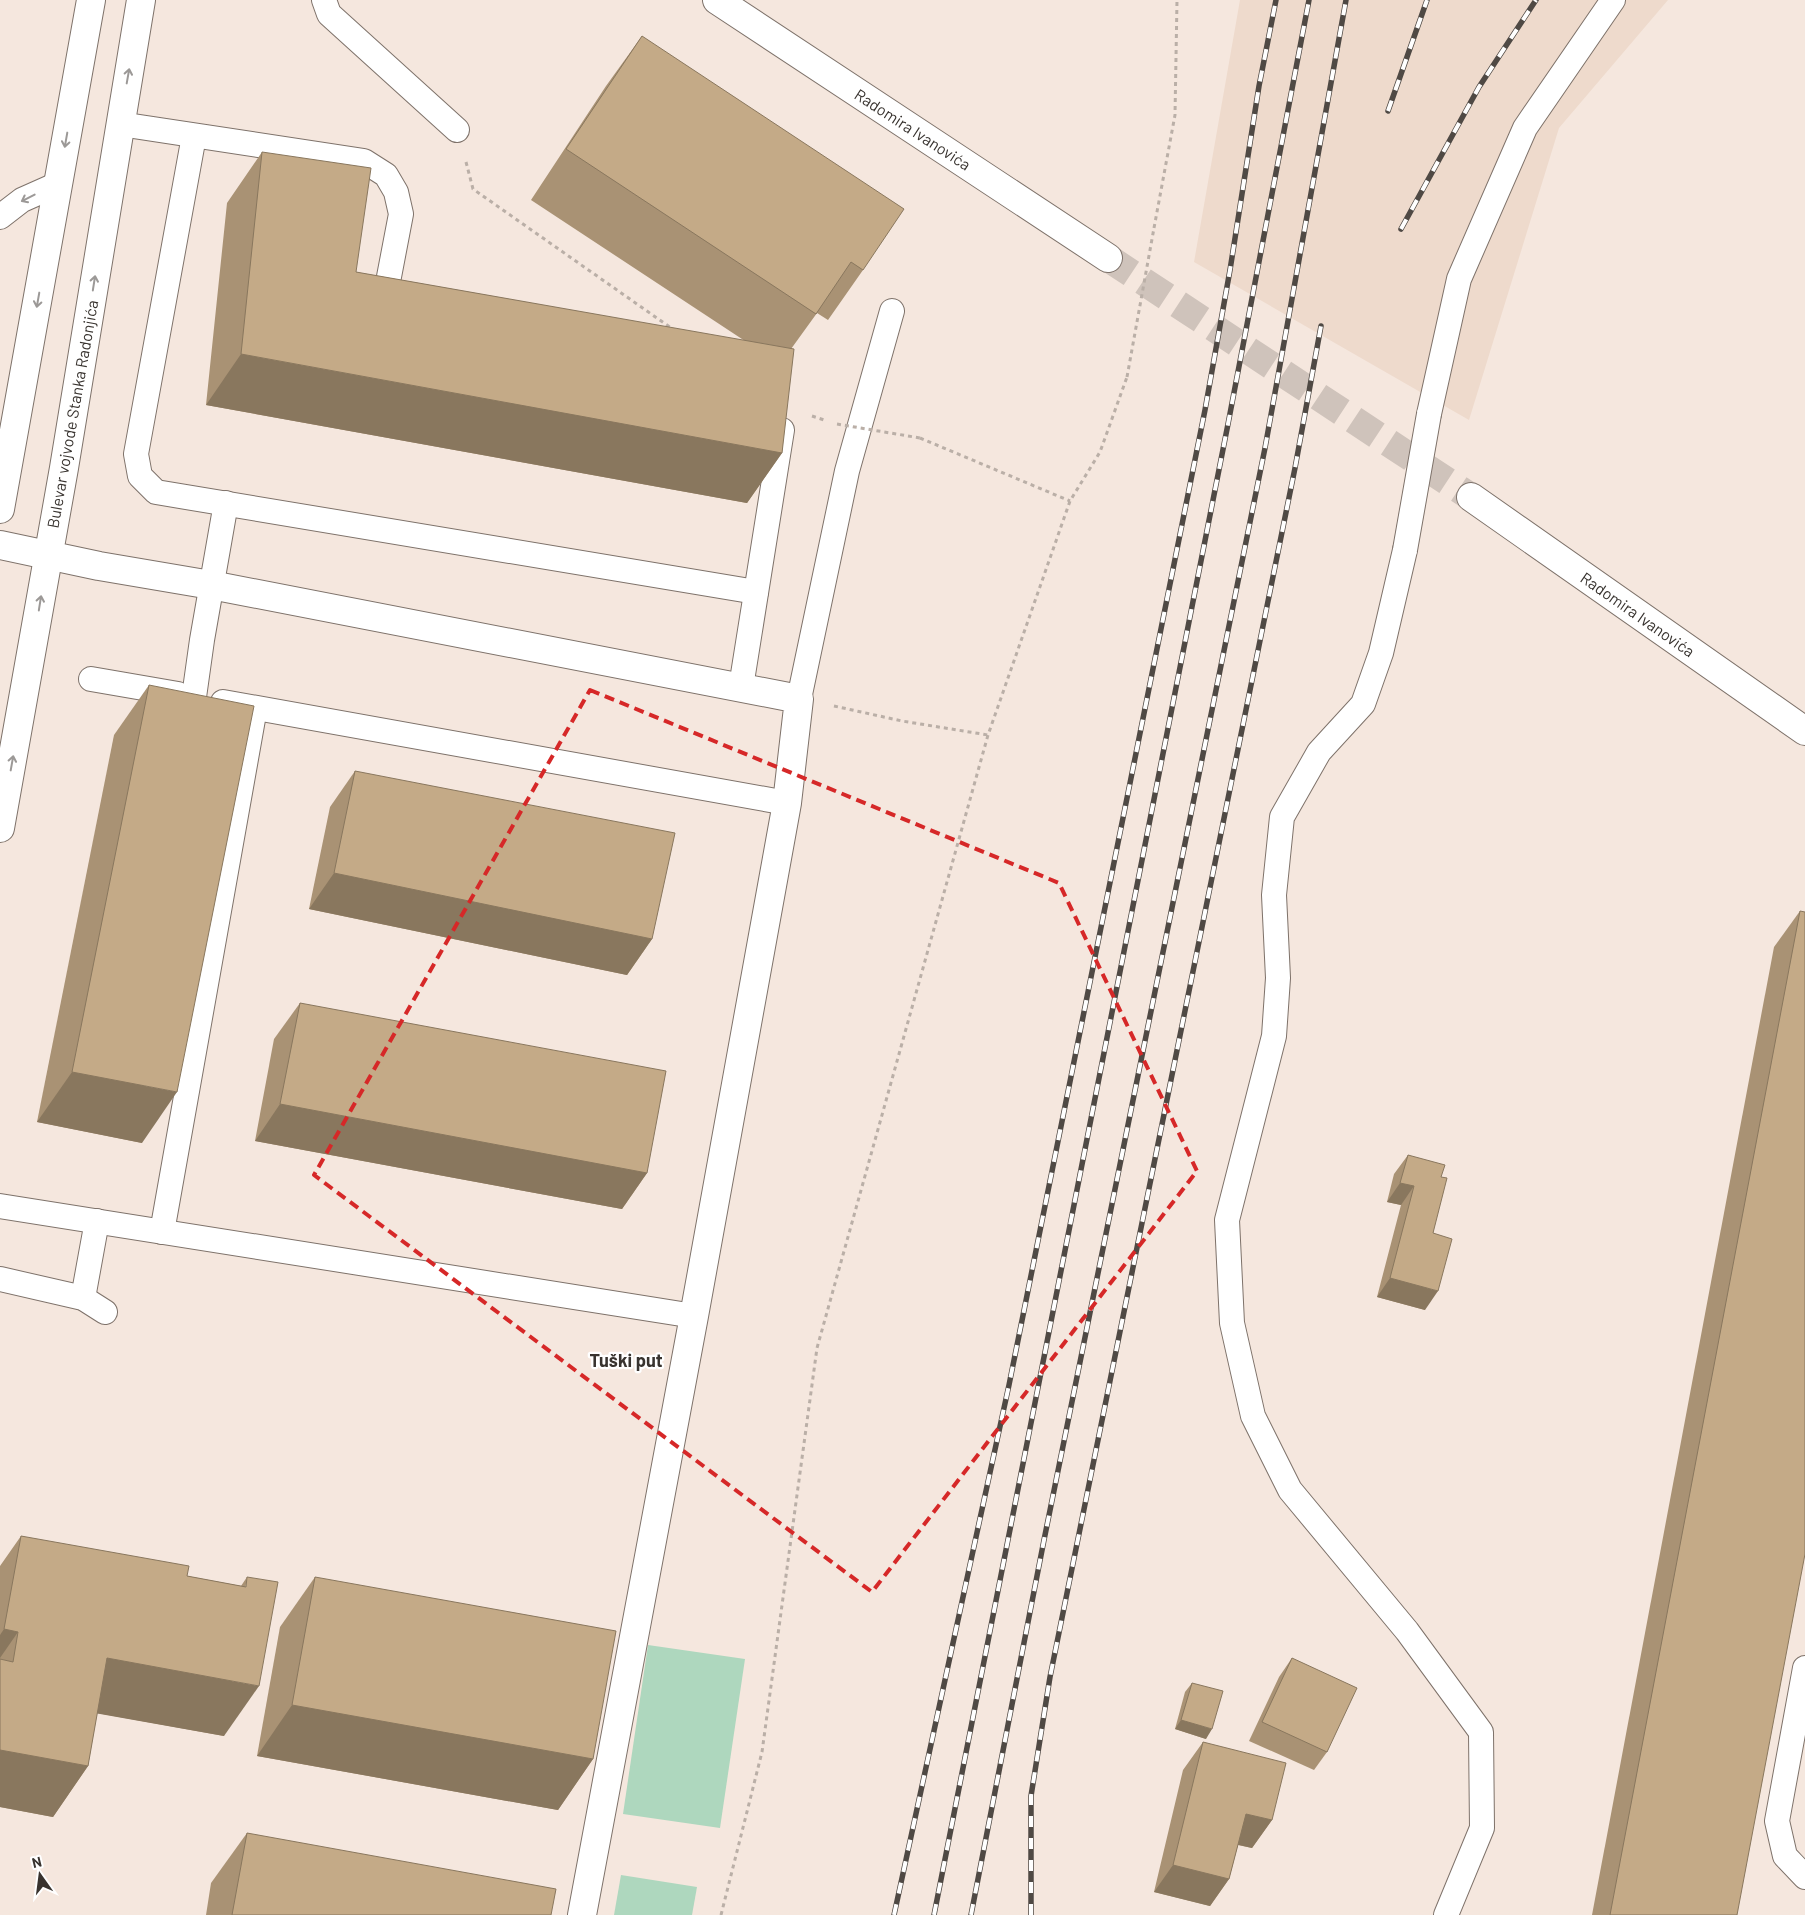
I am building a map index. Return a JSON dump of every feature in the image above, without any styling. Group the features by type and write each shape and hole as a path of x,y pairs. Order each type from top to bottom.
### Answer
{"street":[{"path":"0,509 91,0"},
{"name":"Bulevar vojvode Stanka Radonjića","path":"0,828 64,468 141,0"},
{"name":"Radomira Ivanovića","path":"717,0 1108,258"},
{"name":"Radomira Ivanovića","path":"1471,497 1805,731"},
{"path":"0,545 48,556 211,585 799,699 787,803 694,1316 582,1915"}],"lane":[{"path":"324,0 329,14 457,130"},
{"path":"1446,1915 1482,1828 1481,1732 1407,1631 1290,1490 1253,1416 1232,1324 1227,1220 1274,1036 1278,978 1274,895 1282,817 1319,752 1363,704 1381,653 1406,550 1429,414 1459,279 1525,128 1613,0"},
{"path":"120,124 364,161 386,175 396,192 401,214 388,282"},
{"path":"194,136 136,454 140,476 156,492 756,592"},
{"path":"0,217 22,200 58,184"},
{"path":"799,699 848,471 892,311"},
{"path":"741,687 785,408"},
{"path":"194,697 226,503"},
{"path":"91,679 787,803"},
{"path":"162,1232 255,708"},
{"path":"0,1206 694,1316"},
{"path":"82,1298 97,1221"},
{"path":"0,1279 82,1298 105,1312"},
{"path":"1805,1668 1777,1821 1786,1856 1805,1877"}],"path":[{"path":"722,1915 762,1752 817,1348 988,735 1070,501 1100,452 1127,378 1174,116 1177,0"},
{"path":"457,130 473,189 681,334"},
{"path":"785,408 837,424 920,438 1070,501"},
{"path":"799,699 902,721 988,735"}],"highlighted area":[{"path":"590,690 1059,883 1197,1171 872,1592 314,1175"}],"shaded area":[{"path":"1240,0 1668,0 1559,128 1469,420 1194,262"}],"green space":[{"path":"648,1645 745,1659 720,1828 623,1814"},
{"path":"621,1875 697,1887 692,1915 614,1915"}],"building":[{"path":"642,36 904,209 863,270 851,262 816,314 566,149"},
{"path":"262,152 371,168 356,272 794,349 782,453 241,354"},
{"path":"149,685 254,706 177,1092 72,1072"},
{"path":"355,771 675,833 652,939 334,873"},
{"path":"1800,911 1805,912 1805,1554 1737,1915 1610,1915"},
{"path":"300,1003 666,1071 647,1173 280,1104"},
{"path":"1408,1155 1445,1165 1441,1177 1447,1178 1433,1233 1452,1239 1438,1291 1390,1278 1414,1186 1400,1183"},
{"path":"21,1536 189,1566 187,1576 246,1587 247,1577 278,1582 259,1686 107,1658 88,1766 0,1750 0,1659 13,1662 18,1632 4,1629"},
{"path":"315,1577 616,1631 593,1759 292,1705"},
{"path":"1292,1658 1357,1688 1327,1752 1262,1722"},
{"path":"1192,1683 1223,1691 1212,1729 1181,1720"},
{"path":"1203,1742 1286,1763 1272,1820 1246,1814 1229,1879 1173,1865"},
{"path":"247,1833 556,1889 551,1915 232,1915"}],"tunnel":[{"path":"1108,258 1471,497"}],"railway":[{"path":"894,1915 1009,1385 1205,410 1230,270 1259,86 1276,0"},
{"path":"934,1915 1228,424 1309,0"},
{"path":"971,1915 1044,1540 1265,448 1346,0"},
{"path":"1388,111 1427,0"},
{"path":"1401,229 1479,87 1536,0"},
{"path":"1031,1915 1031,1796 1050,1677 1295,468 1321,326"}],"district":[{"name":"Tuški put","path":"626,1360"}]}
